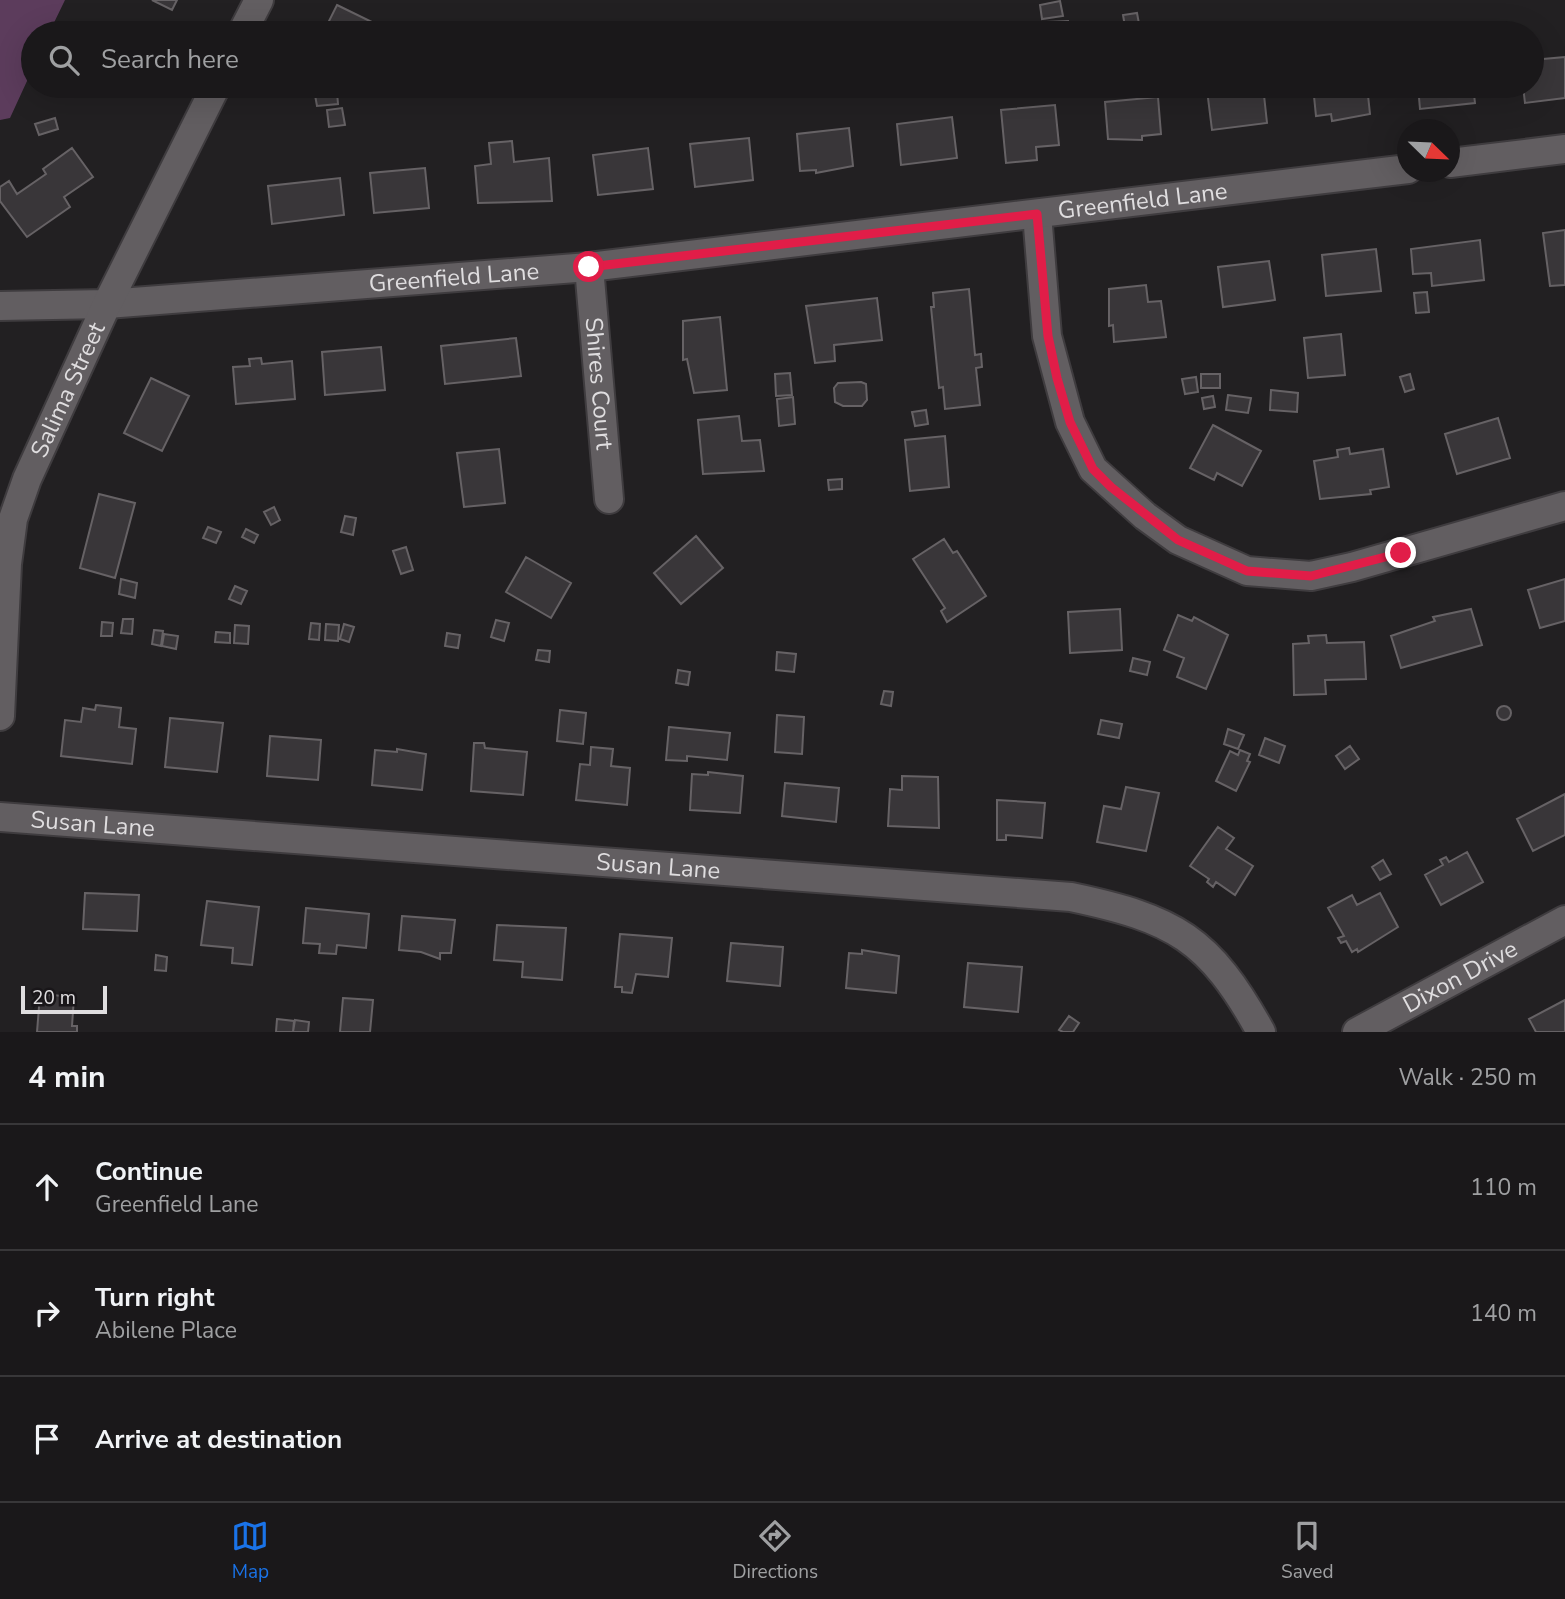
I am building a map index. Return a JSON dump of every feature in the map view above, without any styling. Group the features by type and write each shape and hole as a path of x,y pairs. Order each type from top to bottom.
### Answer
{"street":[{"path":"248,21 259,0"},
{"name":"Salima Street","path":"0,716 7,564 13,519 27,479 107,304 210,98"},
{"path":"1460,162 1565,149"},
{"name":"Greenfield Lane","path":"0,306 107,304 589,267 1397,170"},
{"path":"1037,214 1048,336 1070,422 1093,469 1144,516 1178,540 1247,571 1311,576 1352,567 1565,506"},
{"name":"Shires Court","path":"589,267 609,499"},
{"name":"Susan Lane","path":"0,817 1071,897 1130,910 1188,937 1214,959 1236,988 1261,1032"},
{"name":"Dixon Drive","path":"1357,1032 1565,920"}],"shaded area":[{"path":"0,0 65,0 55,21 21,21 21,94 10,118 0,120"}],"building":[{"path":"152,0 177,0 172,10"},
{"path":"1060,1 1063,16 1042,19 1040,5"},
{"path":"337,5 370,21 329,21"},
{"path":"1137,13 1138,21 1124,21 1123,15"},
{"path":"1565,57 1565,98 1525,103 1524,98 1544,98 1544,59"},
{"path":"316,98 338,98 338,104 317,106"},
{"path":"1158,98 1161,134 1142,136 1142,140 1108,139 1105,102"},
{"path":"1208,98 1264,98 1267,123 1212,130"},
{"path":"1314,98 1368,98 1370,114 1332,121 1331,114 1316,116"},
{"path":"1419,98 1474,98 1475,103 1420,109"},
{"path":"1055,105 1059,145 1036,147 1037,160 1006,163 1001,110"},
{"path":"342,108 345,125 329,127 327,110"},
{"path":"952,117 957,158 901,165 897,124"},
{"path":"55,118 58,129 39,135 35,124"},
{"path":"849,128 853,166 816,173 816,170 800,171 797,134"},
{"path":"749,138 753,180 695,187 690,144"},
{"path":"512,141 514,162 549,158 552,201 478,203 475,166 491,164 489,143"},
{"path":"72,148 93,177 64,197 70,207 27,237 0,201 0,187 9,181 17,194 46,174 43,169"},
{"path":"648,148 653,189 598,195 593,155"},
{"path":"425,168 429,208 374,213 370,173"},
{"path":"340,178 344,215 272,224 268,186"},
{"path":"1565,230 1565,285 1550,286 1543,233"},
{"path":"1480,240 1484,280 1432,286 1431,273 1413,274 1411,249"},
{"path":"1376,249 1381,291 1326,296 1322,255"},
{"path":"1269,261 1275,300 1223,307 1218,267"},
{"path":"1146,285 1148,302 1161,301 1166,337 1114,342 1113,325 1109,326 1109,289"},
{"path":"969,289 975,355 981,354 982,367 976,368 980,405 945,409 943,387 939,388 931,307 934,307 933,293"},
{"path":"1427,292 1429,312 1416,313 1414,293"},
{"path":"877,298 882,340 834,345 835,361 815,363 806,306"},
{"path":"720,317 727,390 694,393 687,359 683,360 683,321"},
{"path":"1341,334 1345,375 1308,378 1304,338"},
{"path":"516,338 521,376 445,384 441,346"},
{"path":"381,347 385,390 325,395 322,352"},
{"path":"261,358 262,364 292,361 295,399 236,404 233,367 250,366 249,359"},
{"path":"790,373 792,395 776,396 775,374"},
{"path":"1201,374 1220,374 1220,388 1201,388"},
{"path":"1410,374 1414,389 1405,392 1400,377"},
{"path":"1196,377 1198,392 1185,394 1182,379"},
{"path":"151,378 189,396 162,451 124,433"},
{"path":"838,383 866,384 867,400 862,406 843,406 835,402 834,388"},
{"path":"1271,390 1298,393 1297,412 1270,410"},
{"path":"1228,395 1251,398 1248,413 1226,410"},
{"path":"1213,396 1215,407 1204,409 1202,398"},
{"path":"793,397 795,424 779,426 777,399"},
{"path":"926,410 928,424 915,426 912,412"},
{"path":"739,416 742,441 760,440 764,471 703,474 698,420"},
{"path":"1498,418 1510,458 1457,474 1445,434"},
{"path":"1213,425 1261,451 1242,486 1217,473 1214,480 1190,468"},
{"path":"945,436 949,487 910,491 905,440"},
{"path":"1349,448 1350,454 1383,449 1389,487 1370,490 1371,494 1320,499 1314,461 1338,457 1337,450"},
{"path":"499,449 505,503 464,507 457,453"},
{"path":"842,479 842,489 829,490 828,480"},
{"path":"99,494 135,503 115,578 80,568"},
{"path":"274,507 280,520 271,525 264,512"},
{"path":"345,516 356,518 353,535 341,532"},
{"path":"208,527 221,532 216,543 203,538"},
{"path":"246,529 258,535 254,543 242,537"},
{"path":"696,536 723,568 681,604 654,573"},
{"path":"944,539 953,553 957,551 986,596 947,622 941,611 945,608 913,559"},
{"path":"406,547 413,570 401,574 393,551"},
{"path":"526,557 571,583 551,618 506,592"},
{"path":"121,579 137,583 135,598 119,594"},
{"path":"1565,579 1565,621 1540,628 1528,590"},
{"path":"235,586 247,591 241,604 229,599"},
{"path":"1120,609 1122,650 1070,653 1068,612"},
{"path":"1471,609 1482,645 1401,668 1391,636 1435,621 1433,617"},
{"path":"1178,615 1192,621 1194,617 1228,635 1206,689 1177,677 1184,658 1164,650"},
{"path":"123,619 133,619 132,634 121,633"},
{"path":"496,620 509,623 504,641 491,637"},
{"path":"102,622 113,623 112,636 101,636"},
{"path":"311,623 320,624 319,640 309,639"},
{"path":"326,624 339,625 338,641 325,640"},
{"path":"344,624 354,627 349,642 340,639"},
{"path":"235,625 249,626 248,644 234,643"},
{"path":"154,630 163,631 161,646 152,644"},
{"path":"216,632 230,633 230,643 215,642"},
{"path":"447,633 460,635 458,648 445,646"},
{"path":"164,634 178,636 176,649 162,646"},
{"path":"1326,635 1327,643 1364,642 1366,679 1325,680 1326,694 1294,695 1293,644 1309,643 1308,636"},
{"path":"538,650 550,651 549,662 536,660"},
{"path":"777,652 796,654 794,672 776,670"},
{"path":"1133,658 1150,662 1147,675 1130,671"},
{"path":"678,670 690,672 688,685 676,683"},
{"path":"884,691 893,692 891,706 881,704"},
{"path":"96,705 121,708 119,727 136,729 132,764 61,756 65,720 81,722 83,708 95,710"},
{"path":"1504,706 1509,708 1509,718 1504,720 1499,718 1497,713 1499,708"},
{"path":"560,710 586,713 583,744 557,741"},
{"path":"777,715 804,717 802,754 775,752"},
{"path":"170,718 223,723 217,772 165,767"},
{"path":"1101,720 1122,724 1119,738 1098,734"},
{"path":"669,727 730,733 727,760 687,756 687,761 666,760"},
{"path":"1228,729 1244,735 1238,749 1224,744"},
{"path":"270,736 321,740 318,780 267,776"},
{"path":"1265,738 1285,746 1279,763 1259,755"},
{"path":"474,743 484,743 485,748 527,752 523,795 471,791"},
{"path":"1350,746 1359,759 1345,769 1336,756"},
{"path":"591,747 613,749 611,766 630,768 627,805 576,800 580,764 590,765"},
{"path":"397,749 426,754 422,790 372,785 375,750 397,752"},
{"path":"1240,750 1250,754 1247,761 1250,762 1236,791 1216,781 1230,751 1238,755"},
{"path":"708,772 743,776 740,813 690,810 692,774 708,775"},
{"path":"902,776 938,777 939,828 888,826 890,789 902,790"},
{"path":"785,783 839,788 836,822 782,816"},
{"path":"1126,787 1159,793 1146,851 1097,842 1104,806 1121,809"},
{"path":"1565,794 1565,835 1533,851 1517,819"},
{"path":"997,800 1045,803 1042,838 1006,835 1006,840 997,840"},
{"path":"1218,827 1234,838 1226,849 1253,866 1235,895 1216,882 1213,887 1207,882 1209,879 1190,866"},
{"path":"1467,852 1483,882 1441,905 1425,875 1443,865 1440,860 1446,857 1449,862"},
{"path":"1383,860 1391,874 1380,880 1372,867"},
{"path":"85,893 139,895 137,931 83,929"},
{"path":"1380,893 1398,927 1358,952 1357,949 1352,952 1346,941 1341,943 1338,938 1344,936 1328,908 1352,895 1357,905"},
{"path":"207,901 259,907 252,965 232,963 233,948 201,945"},
{"path":"306,908 369,914 366,948 337,945 336,954 319,953 320,944 303,943"},
{"path":"402,916 455,920 451,953 440,953 440,959 421,952 399,950"},
{"path":"497,925 566,928 562,980 522,977 523,962 494,960"},
{"path":"620,934 672,938 668,977 636,974 632,993 622,992 622,987 615,987"},
{"path":"731,943 783,947 780,986 727,981"},
{"path":"862,950 899,956 896,993 846,988 849,953 862,954"},
{"path":"156,955 167,957 166,971 155,970"},
{"path":"968,963 1022,967 1018,1012 964,1007"},
{"path":"40,994 74,997 72,1026 77,1026 77,1032 37,1032"},
{"path":"343,998 373,1000 370,1032 340,1032"},
{"path":"1565,1000 1565,1032 1536,1032 1529,1019"},
{"path":"1069,1016 1079,1023 1073,1032 1059,1030"},
{"path":"277,1019 294,1021 293,1032 276,1032"},
{"path":"295,1020 309,1022 308,1032 293,1032"}],"route":[{"path":"589,267 1037,214 1048,336 1057,378 1070,422 1093,469 1111,487 1144,516 1178,540 1217,560 1247,571 1311,576 1401,553"}]}
